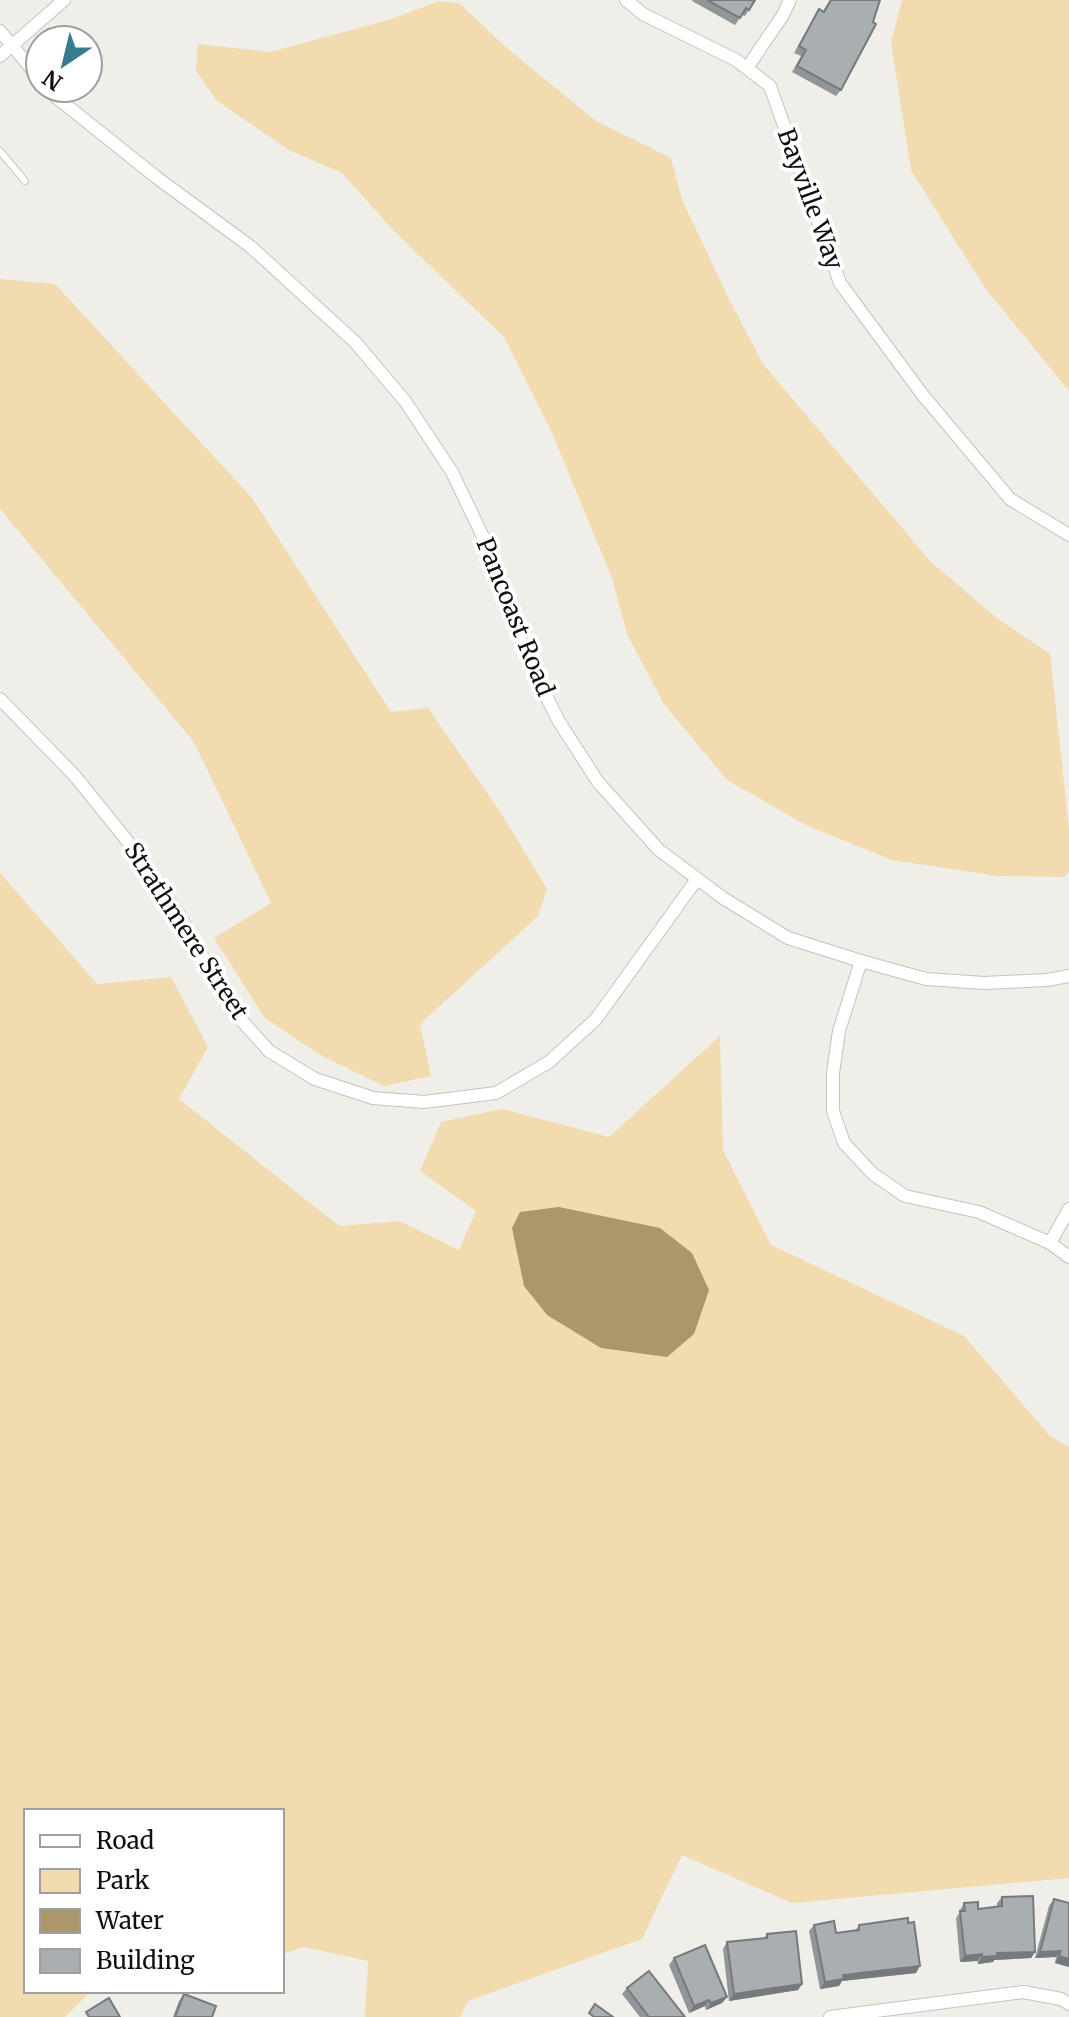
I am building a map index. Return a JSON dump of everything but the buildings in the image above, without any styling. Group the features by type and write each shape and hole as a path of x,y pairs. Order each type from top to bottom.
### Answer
{"street":[{"path":"0,56 64,0"},
{"name":"Bayville Way","path":"626,0 643,14 736,60 770,86 840,283 922,394 1010,499 1069,535"},
{"path":"747,68 790,0"},
{"path":"0,31 24,61"},
{"name":"Pancoast Road","path":"65,104 251,247 355,342 405,401 452,472 486,543 528,659 558,720 598,782 659,850 723,898 788,938 861,961 926,979 984,983 1069,976"},
{"name":"Strathmere Street","path":"0,699 75,776 129,843 181,918 233,1011 269,1051 315,1079 373,1098 424,1102 496,1093 549,1062 596,1019 697,879"},
{"path":"861,961 839,1031 833,1073 833,1111 844,1143 873,1174 905,1196 979,1212 1050,1243 1069,1257"},
{"path":"1050,1243 1069,1209"},
{"path":"830,2017 1023,1992 1061,1999 1069,2004"}],"lane":[{"path":"0,151 25,181"}],"green space":[{"path":"902,0 1069,0 1069,391 985,288 911,170 891,43"},
{"path":"439,1 459,3 508,49 596,121 671,158 682,200 763,364 930,561 998,619 1050,654 1069,829 1069,872 1064,877 997,876 892,860 806,825 727,780 664,704 627,634 612,578 552,433 504,337 396,233 342,173 289,150 217,101 196,71 198,44 270,52 392,19"},
{"path":"0,279 55,284 252,498 391,712 428,708 501,813 547,889 538,916 420,1024 431,1076 384,1086 320,1055 265,1018 214,938 271,903 194,742 0,509"},
{"path":"0,873 97,984 171,977 208,1047 179,1099 339,1226 399,1221 459,1250 476,1211 420,1171 441,1122 502,1109 609,1137 720,1036 723,1150 771,1245 964,1336 1050,1436 1069,1447 1069,1878 792,1903 682,1855 642,1939 468,2001 460,2017 365,2017 368,1961 304,1947 284,1953 284,1809 24,1809 24,1993 89,1993 65,2017 0,2017"}],"water":[{"path":"559,1207 660,1228 692,1253 709,1290 694,1334 667,1357 601,1348 547,1315 524,1286 512,1228 520,1212"}]}
